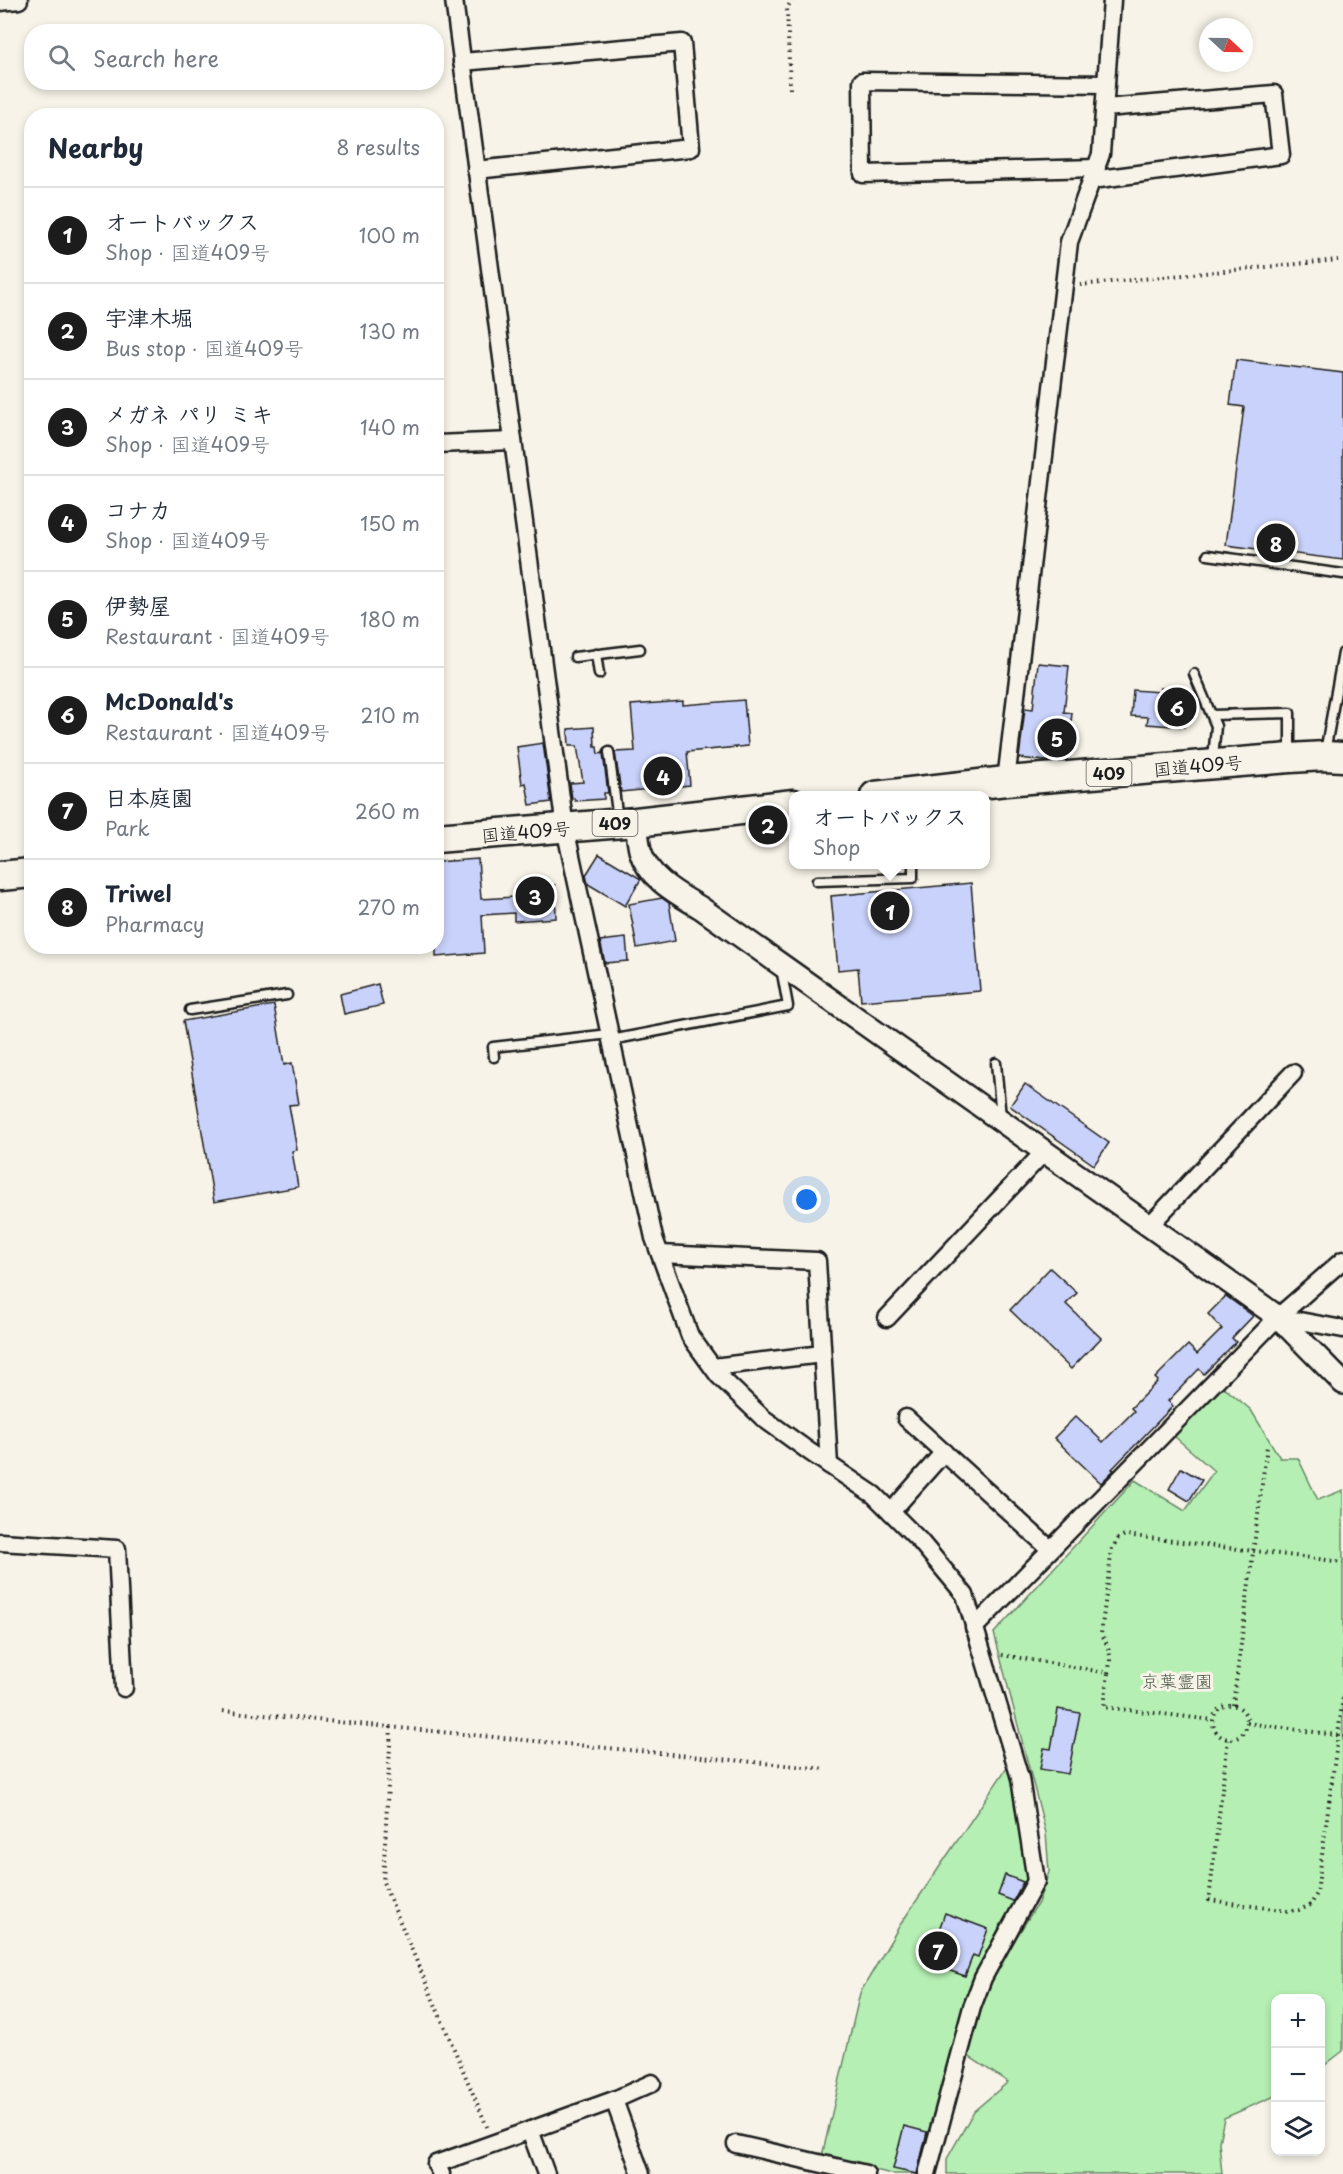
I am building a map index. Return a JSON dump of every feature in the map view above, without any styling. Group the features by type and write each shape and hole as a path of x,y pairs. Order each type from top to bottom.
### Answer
{"highway":[{"name":"国道409号","path":"955,791 975,790 1006,781 1290,758 1334,757"},
{"name":"国道409号","path":"444,837 565,828 789,805"},
{"path":"0,876 24,874"}],"street":[{"path":"0,2 19,0"},
{"path":"454,0 565,828 654,1238 690,1336 713,1367 763,1418 874,1495 920,1541 965,1595 1020,1778 1036,1881 983,1978 972,2007 927,2174"},
{"path":"1006,781 1069,242 1101,154 1112,0"},
{"path":"462,62 682,44 691,148 476,170"},
{"path":"1105,108 1274,94 1281,155 1094,174 863,174 862,81 1106,84"},
{"path":"444,444 513,441"},
{"path":"627,822 648,868 668,888 701,908 1278,1317 1343,1383"},
{"path":"1149,1226 1293,1073"},
{"path":"887,1318 1044,1152"},
{"path":"660,1254 817,1261 829,1465"},
{"path":"974,1628 1278,1317 1343,1260"},
{"path":"1278,1317 1343,1329"},
{"path":"713,1367 822,1354"},
{"path":"906,1418 1050,1550"},
{"path":"891,1512 944,1452"},
{"path":"0,1542 117,1549 124,1688"},
{"path":"441,2174 436,2164 614,2100 652,2083"},
{"path":"614,2100 640,2174"},
{"path":"530,2130 546,2174"},
{"path":"736,2144 866,2174"}],"lane":[{"path":"1208,555 1343,574"},
{"path":"575,657 640,649"},
{"path":"1334,757 1343,652"},
{"path":"596,654 599,674"},
{"path":"1194,674 1216,726 1212,764"},
{"path":"1212,715 1290,713 1290,758"},
{"path":"609,752 627,822"},
{"path":"817,881 913,878 913,869"},
{"path":"495,1057 493,1047 610,1037 788,1006 780,965"},
{"path":"190,1010 287,995"},
{"path":"996,1063 1001,1121"}],"path":[{"path":"790,89 787,8 792,0"},
{"path":"1064,286 1338,260"},
{"path":"1233,1705 1267,1446"},
{"path":"1213,1720 1104,1707 1111,1662 1110,1649 1101,1634 1112,1548 1118,1539 1125,1534 1343,1562"},
{"path":"981,1652 1108,1673"},
{"path":"1228,1739 1209,1900 1288,1911 1299,1910 1311,1905 1317,1893 1340,1735 1343,1697"},
{"path":"1233,1705 1244,1711 1247,1723 1241,1735 1228,1739 1217,1732 1213,1720 1220,1708 1233,1705"},
{"path":"223,1711 826,1769"},
{"path":"1247,1723 1340,1735"},
{"path":"391,1727 383,1882 494,2144"}],"green space":[{"name":"京葉霊園","path":"1221,1385 1251,1410 1280,1458 1298,1458 1318,1500 1343,1490 1343,2051 1325,2065 1325,1994 1271,1994 1271,2098 1224,2118 1219,2142 1222,2174 947,2174 947,2159 974,2111 1008,2082 968,2056 987,1990 999,1965 1038,1903 1049,1872 1046,1833 994,1633 1135,1480 1185,1511 1214,1471 1174,1436"},
{"path":"1008,1766 1027,1881 965,2001 920,2174 891,2174 822,2156 860,1993 900,1925"}],"building":[{"path":"1236,360 1343,373 1343,560 1226,545 1244,407 1230,405"},
{"path":"1038,663 1069,666 1064,712 1072,713 1067,759 1046,761 1019,758 1025,708 1033,709"},
{"path":"1160,688 1187,690 1184,727 1147,724 1148,717 1131,716 1133,690 1160,692"},
{"path":"744,700 748,746 687,752 690,785 621,792 615,752 635,751 631,705 683,701 683,705"},
{"path":"594,727 595,747 597,747 598,754 603,753 608,793 604,793 604,799 575,801 574,798 572,799 570,783 583,782 577,746 569,746 568,729"},
{"path":"543,743 551,802 530,805 526,783 522,784 517,747"},
{"path":"599,854 641,879 625,906 588,884 586,875"},
{"path":"478,859 481,899 515,897 515,887 555,885 556,918 514,921 514,913 482,915 484,953 436,957 436,954 444,954 444,861"},
{"path":"971,883 980,991 861,1001 858,968 838,970 831,896"},
{"path":"662,898 669,903 675,941 637,948 629,904"},
{"path":"626,938 628,961 605,963 600,941"},
{"path":"378,984 383,1005 344,1014 340,994"},
{"path":"274,1005 284,1065 292,1063 299,1104 289,1105 297,1150 292,1151 298,1187 214,1202 183,1021"},
{"path":"1025,1084 1109,1143 1094,1165 1010,1106"},
{"path":"1050,1268 1077,1293 1066,1304 1101,1338 1071,1369 1010,1310"},
{"path":"1226,1296 1253,1316 1232,1338 1236,1342 1204,1374 1199,1369 1168,1401 1173,1406 1101,1483 1054,1438 1076,1416 1103,1442 1134,1411 1131,1408 1158,1381 1155,1378 1188,1345 1197,1354 1222,1329 1208,1314"},
{"path":"1181,1468 1202,1480 1189,1501 1169,1489"},
{"path":"1058,1709 1080,1713 1068,1774 1040,1769 1044,1748 1051,1749"},
{"path":"1005,1875 1023,1882 1013,1901 998,1895"},
{"path":"945,1913 988,1929 978,1957 973,1955 965,1976 927,1963"},
{"path":"904,2126 927,2132 917,2174 893,2169"}],"place":[{"name":"Triwel","path":"1276,543"},
{"name":"McDonald's","path":"1177,707"},
{"name":"伊勢屋","path":"1057,738"},
{"name":"コナカ","path":"663,776"},
{"name":"宇津木堀","path":"768,825"},
{"name":"メガネ パリ ミキ","path":"535,896"},
{"name":"オートバックス","path":"890,911"},
{"name":"日本庭園","path":"938,1951"}]}
